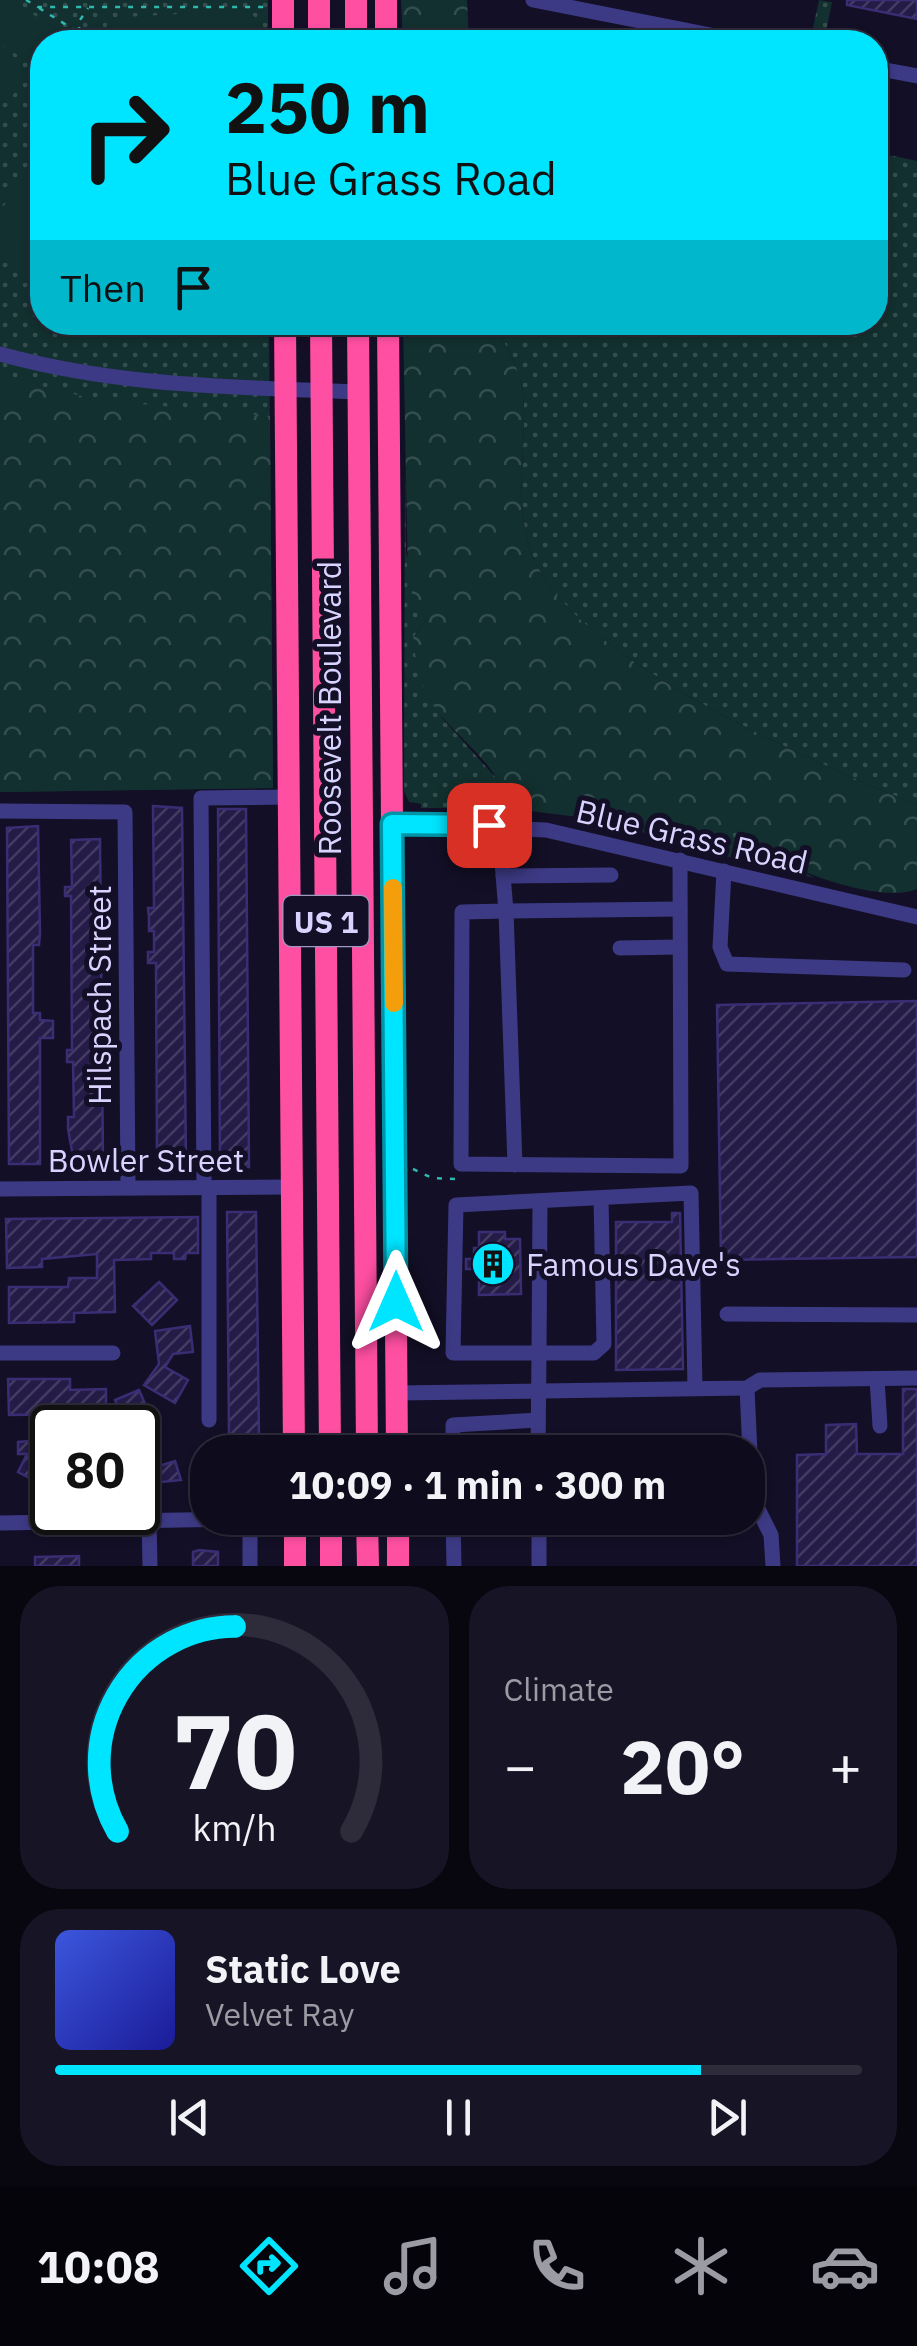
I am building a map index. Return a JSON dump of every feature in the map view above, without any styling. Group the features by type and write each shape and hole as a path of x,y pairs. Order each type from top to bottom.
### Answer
{"highway":[{"path":"356,0 356,30"},
{"path":"386,0 386,30"},
{"path":"274,4 280,30"},
{"path":"314,30 319,4"},
{"path":"319,4 320,30"},
{"name":"Roosevelt Boulevard","path":"285,335 294,1435"},
{"name":"Roosevelt Boulevard","path":"322,335 330,1435"},
{"name":"Roosevelt Boulevard","path":"358,335 367,1435"},
{"name":"Roosevelt Boulevard","path":"388,335 397,1435"},
{"path":"367,1404 396,1271"},
{"path":"294,1535 295,1566"},
{"path":"331,1535 331,1566"},
{"path":"368,1535 368,1566"},
{"path":"398,1535 398,1566"}],"street":[{"path":"533,0 685,30"},
{"path":"888,70 917,76"},
{"path":"0,354 142,383 359,392"},
{"path":"209,1420 201,798 289,797"},
{"name":"Hilspach Street","path":"0,811 125,812 128,1187"},
{"name":"Blue Grass Road","path":"392,824 499,826 580,836 917,917"},
{"path":"499,826 515,1165"},
{"path":"680,860 681,1166 460,1164 462,912 680,909"},
{"path":"724,871 720,947 728,964 904,970"},
{"path":"503,876 611,876"},
{"path":"620,948 680,947"},
{"name":"Bowler Street","path":"0,1189 292,1186"},
{"path":"601,1198 604,1344 594,1353 453,1354 456,1205 690,1193 696,1388"},
{"path":"538,1435 540,1201"},
{"path":"728,1314 917,1315"},
{"path":"0,1354 112,1353"},
{"path":"396,1393 747,1388 760,1380 917,1378"},
{"path":"877,1379 880,1426"},
{"path":"747,1388 752,1498 771,1535 773,1566"},
{"path":"452,1435 452,1425 538,1420"},
{"path":"160,1519 190,1519"},
{"path":"0,1522 30,1521"},
{"path":"149,1535 150,1566"},
{"path":"250,1535 250,1566"},
{"path":"453,1535 454,1566"},
{"path":"539,1535 540,1566"}],"path":[{"path":"26,0 75,30"},
{"path":"38,7 274,4"},
{"path":"80,30 78,23 89,7"},
{"path":"407,1169 420,1169 432,1178 470,1179"}],"green space":[{"path":"0,0 268,0 268,30 30,30 30,335 269,335 273,788 0,792"},
{"path":"9,0 59,30 30,30 30,63 0,44 0,2"},
{"path":"401,0 467,0 468,30 402,30"},
{"path":"819,0 832,2 826,30 813,30"},
{"path":"247,10 259,21 259,30 106,30 109,18"},
{"path":"0,56 27,73 11,98 0,91"},
{"path":"888,155 917,161 917,805 820,763 704,704 598,635 559,597 534,559 523,518 524,414 516,366 501,335 888,335"},
{"path":"30,169 30,273 0,255 0,211"},
{"path":"119,335 239,335 119,339"},
{"path":"403,335 501,335 522,384 522,498 527,539 534,559 559,597 598,635 704,704 820,763 917,805 917,889 886,893 866,890 805,872 775,857 746,829 734,824 712,853 602,820 506,808 491,771 444,719 422,681 413,638 431,612 415,603 408,581"},
{"path":"0,376 98,400 270,416 273,788 0,792"},
{"path":"405,461 406,554 431,612 413,638 442,718 505,788 506,808 421,808 421,804 409,802 404,791"},
{"path":"733,823 747,827 773,856 815,878 712,853"}],"building":[{"path":"847,0 917,0 917,19 847,5"},
{"path":"153,806 182,808 186,1162 158,1163 157,1157 156,963 148,963 148,952 154,952 148,908 154,908"},
{"path":"218,809 246,809 249,1167 220,1164"},
{"path":"38,826 40,933 39,945 33,945 33,1013 40,1013 40,1020 53,1021 53,1038 40,1038 40,1164 9,1164 7,828"},
{"path":"100,839 103,1161 74,1162 68,1129 68,1117 74,1117 73,1062 67,1062 67,1050 72,1050 71,896 65,896 65,887 72,887 71,840"},
{"path":"917,1001 917,1257 721,1260 717,1005"},
{"path":"227,1212 256,1212 259,1435 229,1435"},
{"path":"672,1213 680,1213 683,1369 616,1370 616,1222 672,1222"},
{"path":"198,1217 198,1253 186,1253 185,1259 174,1259 174,1253 151,1253 151,1259 114,1260 115,1312 74,1313 74,1322 9,1323 9,1287 68,1287 69,1278 97,1278 97,1254 42,1259 42,1267 7,1268 6,1219"},
{"name":"Famous Dave's","path":"479,1232 505,1232 505,1239 520,1239 521,1294 479,1295 479,1269 466,1269 466,1259 474,1259"},
{"path":"159,1282 177,1300 152,1325 133,1306"},
{"path":"190,1326 193,1352 173,1354 165,1367 188,1380 175,1403 144,1385 159,1364 155,1331"},
{"path":"8,1379 70,1379 70,1390 106,1389 106,1405 30,1405 30,1415 9,1415"},
{"path":"903,1389 917,1389 917,1566 797,1566 797,1455 826,1454 826,1425 856,1424 857,1454 903,1454"},
{"path":"139,1390 146,1405 117,1405 115,1400"},
{"path":"30,1441 30,1478 18,1472 27,1454 18,1454 18,1442"},
{"path":"175,1461 181,1480 160,1482 160,1466"},
{"path":"193,1552 218,1552 218,1566 193,1566"},
{"path":"79,1556 79,1566 35,1566 35,1557"}],"slow traffic":[{"path":"393,888 394,1003"}],"place":[{"name":"Famous Dave's","path":"493,1264"}],"route":[{"path":"396,1302 392,824 489,825"}]}
